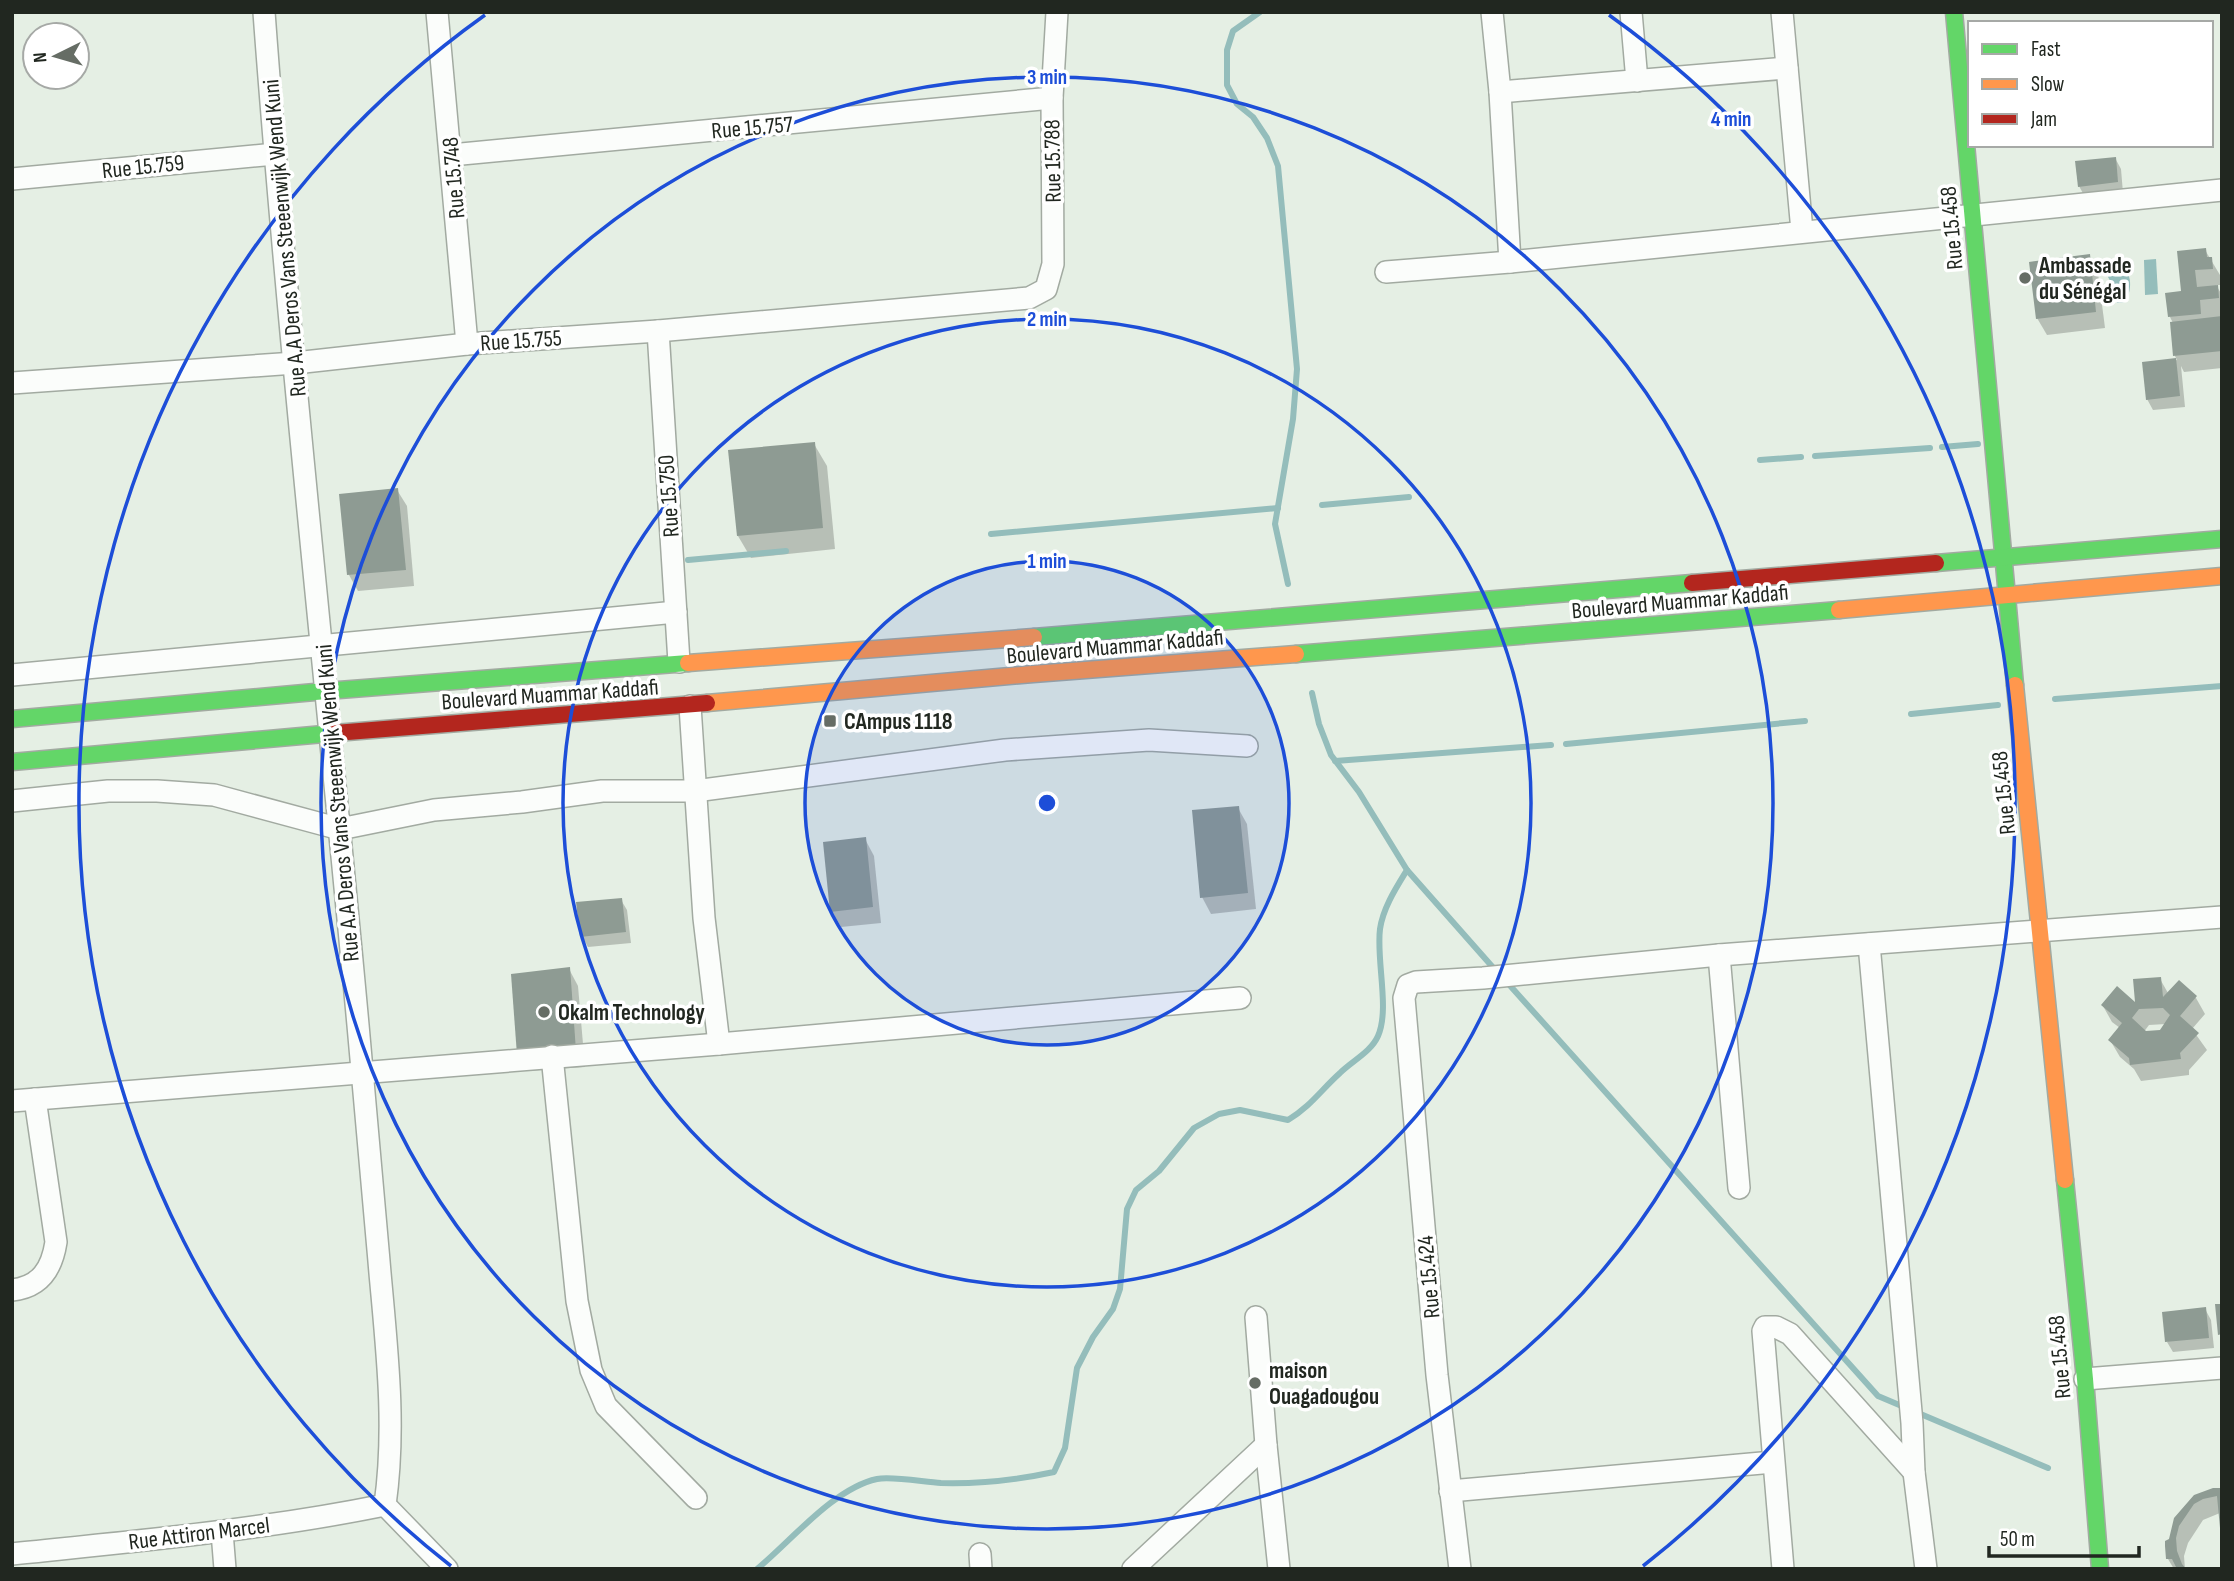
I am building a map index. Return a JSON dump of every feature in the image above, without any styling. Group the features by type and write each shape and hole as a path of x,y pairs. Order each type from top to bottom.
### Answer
{"main road":[{"name":"Rue 15.458","path":"1954,12 2006,596 2101,1569"},
{"name":"Boulevard Muammar Kaddafi","path":"12,719 679,662 1035,637 2222,538"},
{"name":"Boulevard Muammar Kaddafi","path":"12,762 330,733 690,706 1033,674 1536,636 2222,576"}],"street":[{"name":"Rue A.A Deros Vans Steeenwijk Wend Kuni","path":"264,12 392,1419 385,1505"},
{"name":"Rue 15.748","path":"437,12 467,344"},
{"name":"Rue 15.788","path":"1029,298 1046,289 1053,264 1052,98 1057,12"},
{"path":"1492,12 1500,92 1510,262"},
{"path":"1631,12 1637,80"},
{"path":"1782,12 1802,231"},
{"path":"1500,92 1787,68"},
{"name":"Rue 15.757","path":"452,155 1052,98"},
{"name":"Rue 15.759","path":"12,179 275,153"},
{"path":"1386,272 1510,262 2222,190"},
{"name":"Rue 15.755","path":"12,383 295,363 467,344 658,331 1029,298"},
{"name":"Rue 15.750","path":"658,331 679,662"},
{"path":"12,676 676,612"},
{"path":"690,706 704,918 719,1044"},
{"path":"12,801 108,791 202,794 340,829 433,810 602,791 695,791 1005,750 1149,740 1247,746"},
{"path":"1739,1188 1719,955 2222,917"},
{"path":"1869,944 1912,1423 1914,1472 1926,1569"},
{"name":"Rue 15.424","path":"1460,1569 1414,1135 1404,998 1408,985 1416,982 1719,955"},
{"path":"12,1101 362,1074 1240,998"},
{"path":"552,1056 577,1301 591,1370 606,1406 696,1497"},
{"path":"12,1290 20,1289 41,1278 53,1262 56,1242 35,1099"},
{"path":"1256,1317 1279,1569"},
{"path":"1783,1569 1763,1331 1769,1326 1790,1335 1914,1472"},
{"path":"2084,1379 2222,1368"},
{"path":"1133,1569 1266,1445"},
{"path":"1450,1491 1773,1462"},
{"path":"385,1505 446,1569"},
{"name":"Rue Attiron Marcel","path":"12,1554 222,1532 313,1520 385,1505"},
{"path":"222,1532 225,1569"}],"water":[{"path":"2156,259 2158,294 2145,295 2144,260"},
{"path":"2121,267 2128,273 2130,288 2125,302 2118,303 2110,298 2114,288 2108,277 2112,270"}],"building":[{"path":"2116,157 2118,182 2078,187 2075,161"},
{"path":"2206,248 2207,257 2212,257 2213,269 2195,270 2197,287 2218,285 2219,298 2200,300 2201,314 2168,317 2165,293 2181,291 2177,251"},
{"path":"2090,254 2096,312 2036,319 2029,262","holes":["2068,283 2069,296 2053,298 2051,285"]},
{"path":"2222,316 2222,351 2173,356 2170,322"},
{"path":"2176,358 2180,396 2146,400 2142,362"},
{"path":"815,442 823,528 737,536 728,450"},
{"path":"398,488 406,570 347,575 339,494"},
{"path":"1239,806 1248,893 1200,898 1192,810"},
{"path":"866,837 873,907 830,912 823,842"},
{"path":"622,898 626,932 580,937 576,902"},
{"name":"Okalm Technology","path":"570,967 576,1051 517,1055 511,974"},
{"path":"2161,977 2163,997 2179,980 2197,996 2180,1016 2199,1033 2180,1053 2181,1059 2130,1065 2129,1058 2108,1040 2122,1023 2101,1005 2117,986 2135,1002 2133,979","holes":["2163,1008 2170,1015 2160,1030 2146,1031 2132,1018 2139,1009"]},
{"path":"2215,1304 2222,1304 2222,1334 2218,1335"},
{"path":"2206,1307 2209,1338 2165,1342 2162,1312"},
{"path":"2213,1488 2222,1488 2222,1528 2217,1496 2194,1504 2179,1526 2177,1551 2186,1569 2177,1569 2172,1559 2166,1559 2165,1546 2174,1518 2194,1495"}],"waterway":[{"path":"1260,12 1233,31 1227,50 1227,85 1237,104 1253,117 1267,138 1278,166 1297,369 1293,419 1275,524 1288,584"},
{"path":"1942,447 1978,444"},
{"path":"1815,456 1930,448"},
{"path":"1760,460 1801,457"},
{"path":"1322,505 1409,497"},
{"path":"991,534 1278,508"},
{"path":"688,560 786,551"},
{"path":"2055,699 2222,686"},
{"path":"1312,693 1319,724 1331,755 1359,792 1407,870 1497,972"},
{"path":"1911,714 1998,705"},
{"path":"1566,744 1805,721"},
{"path":"1335,761 1551,745"},
{"path":"757,1569 813,1517 861,1484 891,1478 969,1483 1054,1472 1065,1448 1077,1368 1093,1337 1113,1309 1120,1289 1127,1209 1136,1190 1159,1171 1194,1128 1219,1114 1240,1110 1288,1120 1371,1047 1378,1036 1383,1012 1380,929 1390,898 1407,870"},
{"path":"1505,980 1878,1396 2048,1468"}],"traffic: fast":[{"path":"1954,12 2015,685"},
{"path":"1936,563 2222,539"},
{"path":"1034,637 1692,583"},
{"path":"1296,654 1839,610"},
{"path":"12,719 688,663"},
{"path":"12,762 335,733"},
{"path":"2065,1180 2100,1569"}],"traffic: slow":[{"path":"1839,610 2222,576"},
{"path":"688,663 1034,637"},
{"path":"707,703 1296,654"},
{"path":"2015,685 2065,1180"}],"traffic: jam":[{"path":"1692,583 1936,563"},
{"path":"335,733 707,703"}],"place":[{"name":"Ambassade du Sénégal","path":"2025,278"},
{"name":"CAmpus 1118","path":"830,721"},
{"name":"Okalm Technology","path":"544,1012"},
{"name":"maison Ouagadougou","path":"1255,1383"}]}
